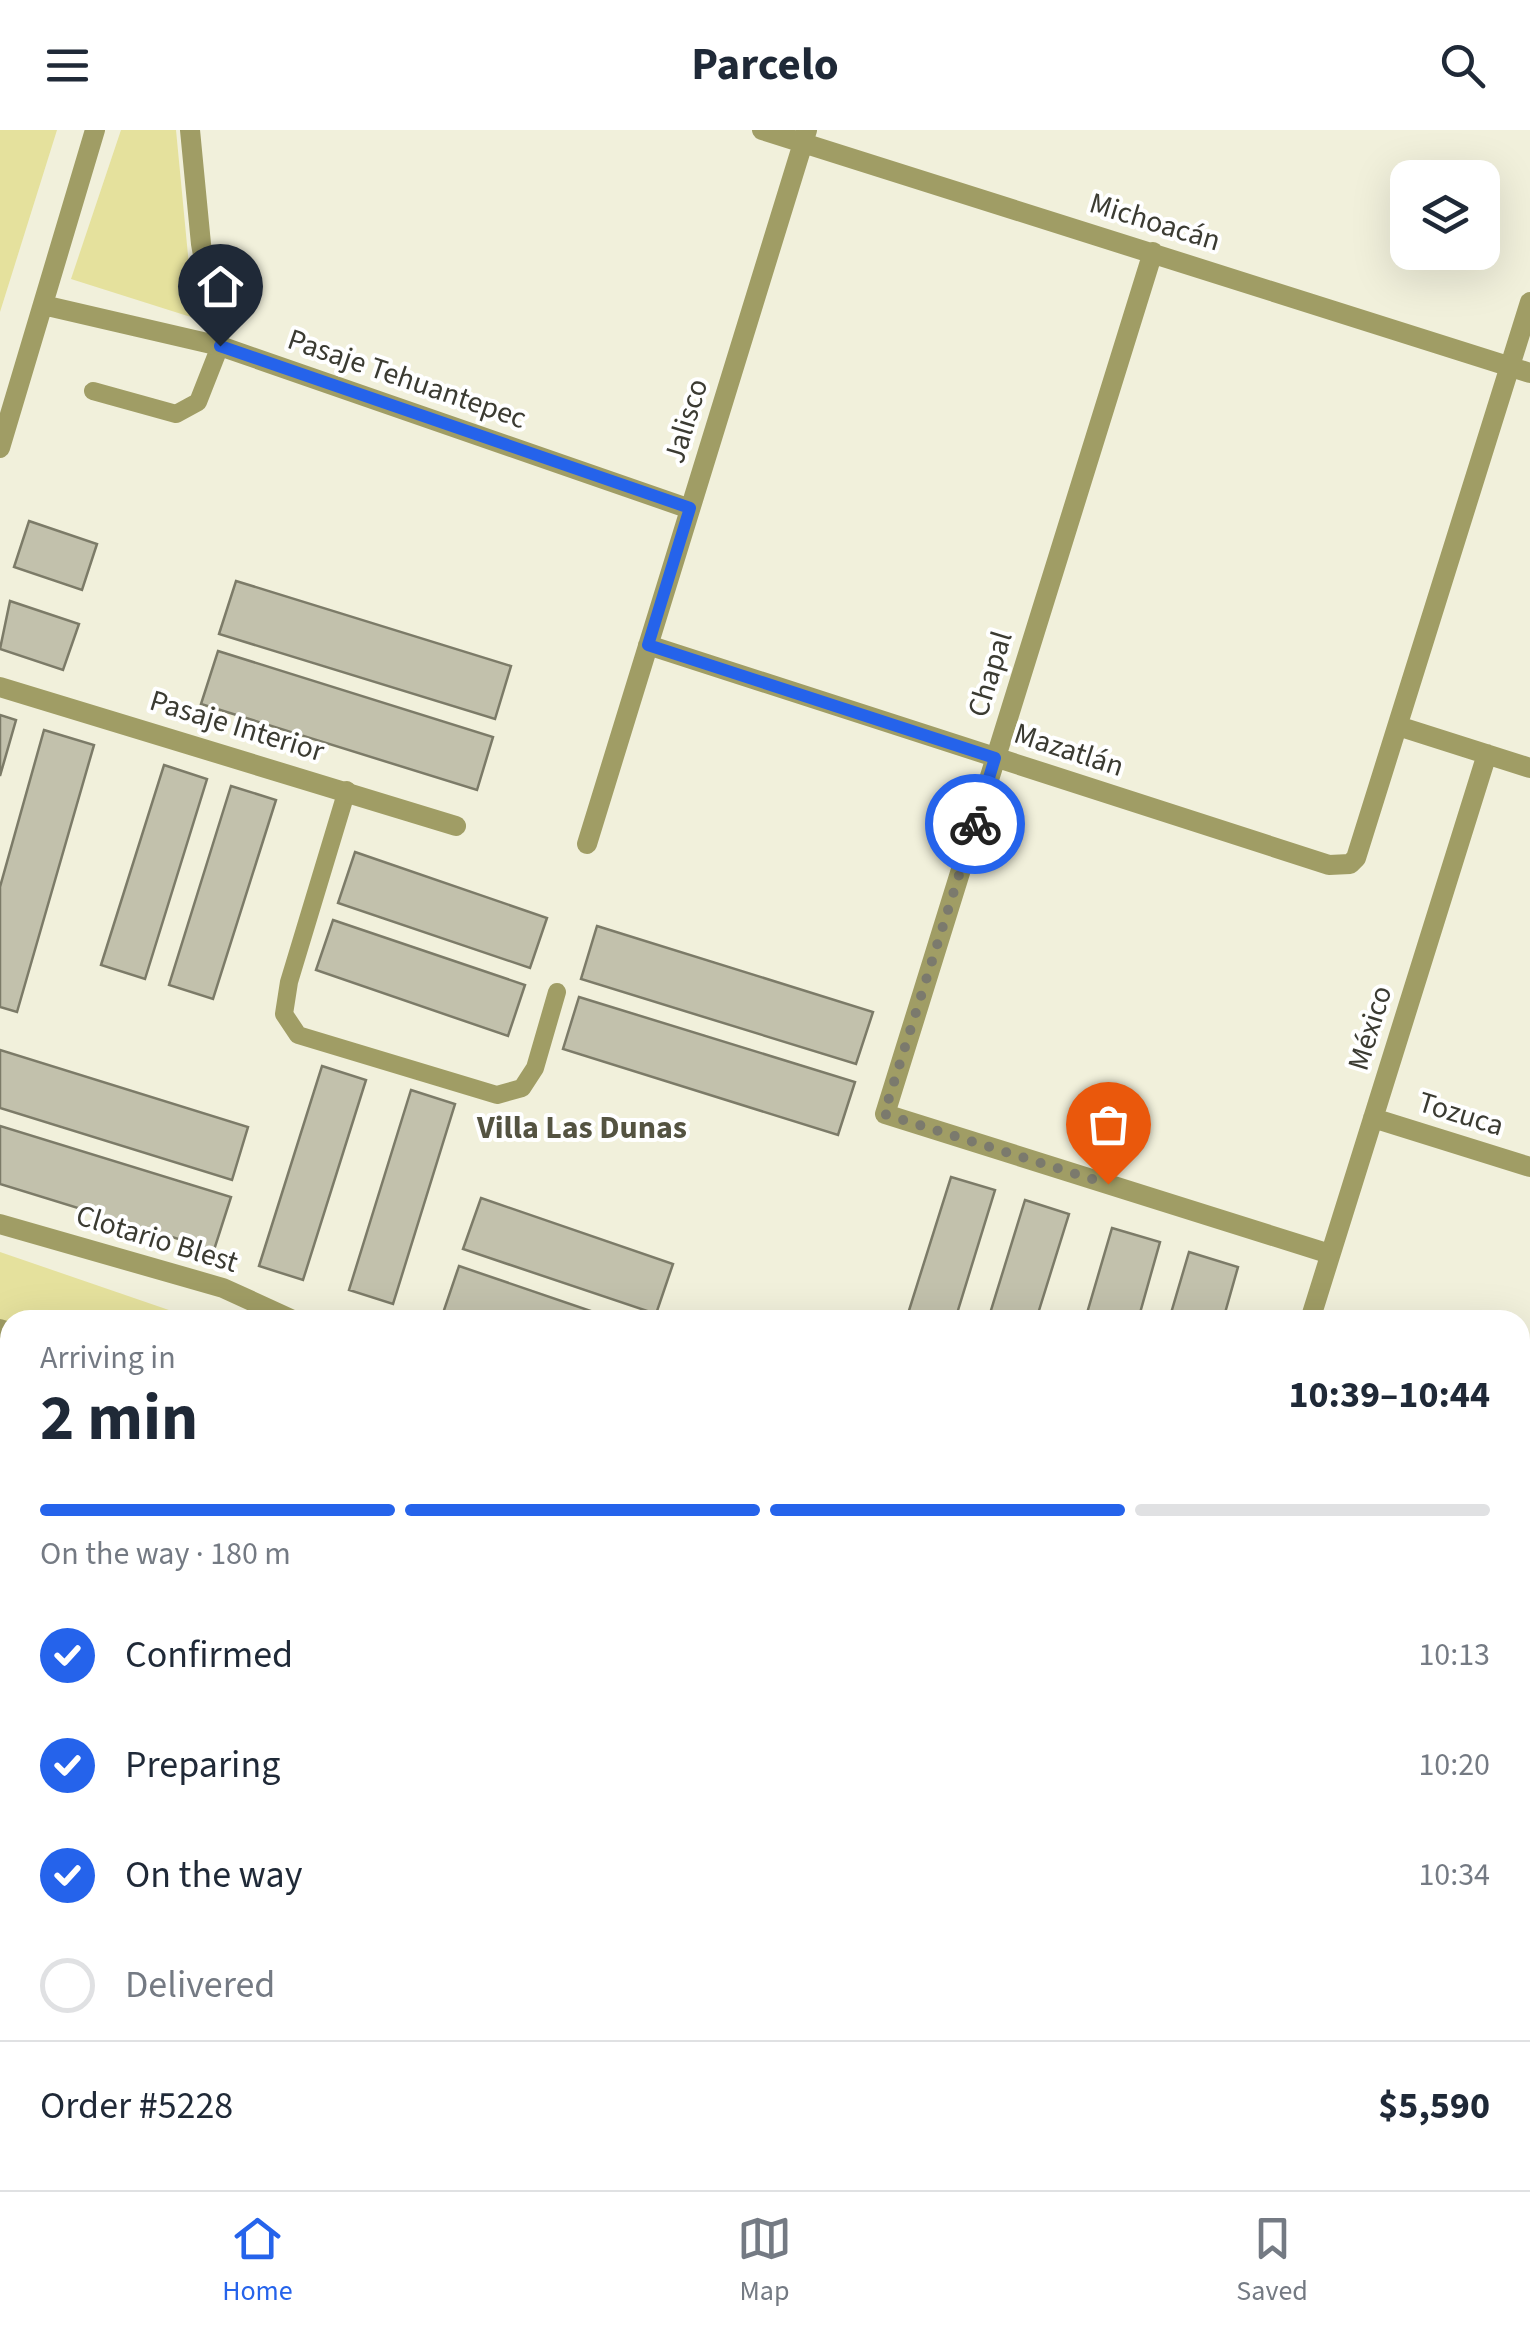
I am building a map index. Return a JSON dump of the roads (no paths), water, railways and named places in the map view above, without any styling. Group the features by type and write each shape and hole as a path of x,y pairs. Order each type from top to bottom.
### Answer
{"street":[{"path":"0,448 95,130"},
{"path":"190,130 201,244 220,346"},
{"name":"Michoacán","path":"762,130 805,137 1520,368"},
{"name":"Jalisco","path":"587,844 805,137"},
{"name":"Chapal","path":"1153,252 884,1114 1330,1254"},
{"path":"1530,302 1520,368 1398,726 1530,768"},
{"name":"Pasaje Tehuantepec","path":"43,305 220,346 690,508"},
{"name":"Mazatlán","path":"648,645 1329,865 1350,864 1356,858 1398,726"},
{"name":"Pasaje Interior","path":"0,687 456,826"},
{"name":"México","path":"1313,1310 1486,754"},
{"name":"Tozuca","path":"1373,1118 1530,1167"},
{"name":"Clotario Blest","path":"0,1224 223,1288 268,1310"}],"lane":[{"path":"93,392 176,414 198,402 220,346"},
{"path":"347,790 289,982 284,1014 298,1035 497,1095 522,1088 536,1068 557,992"}],"district":[{"name":"Villa Las Dunas","path":"582,1128"}]}
